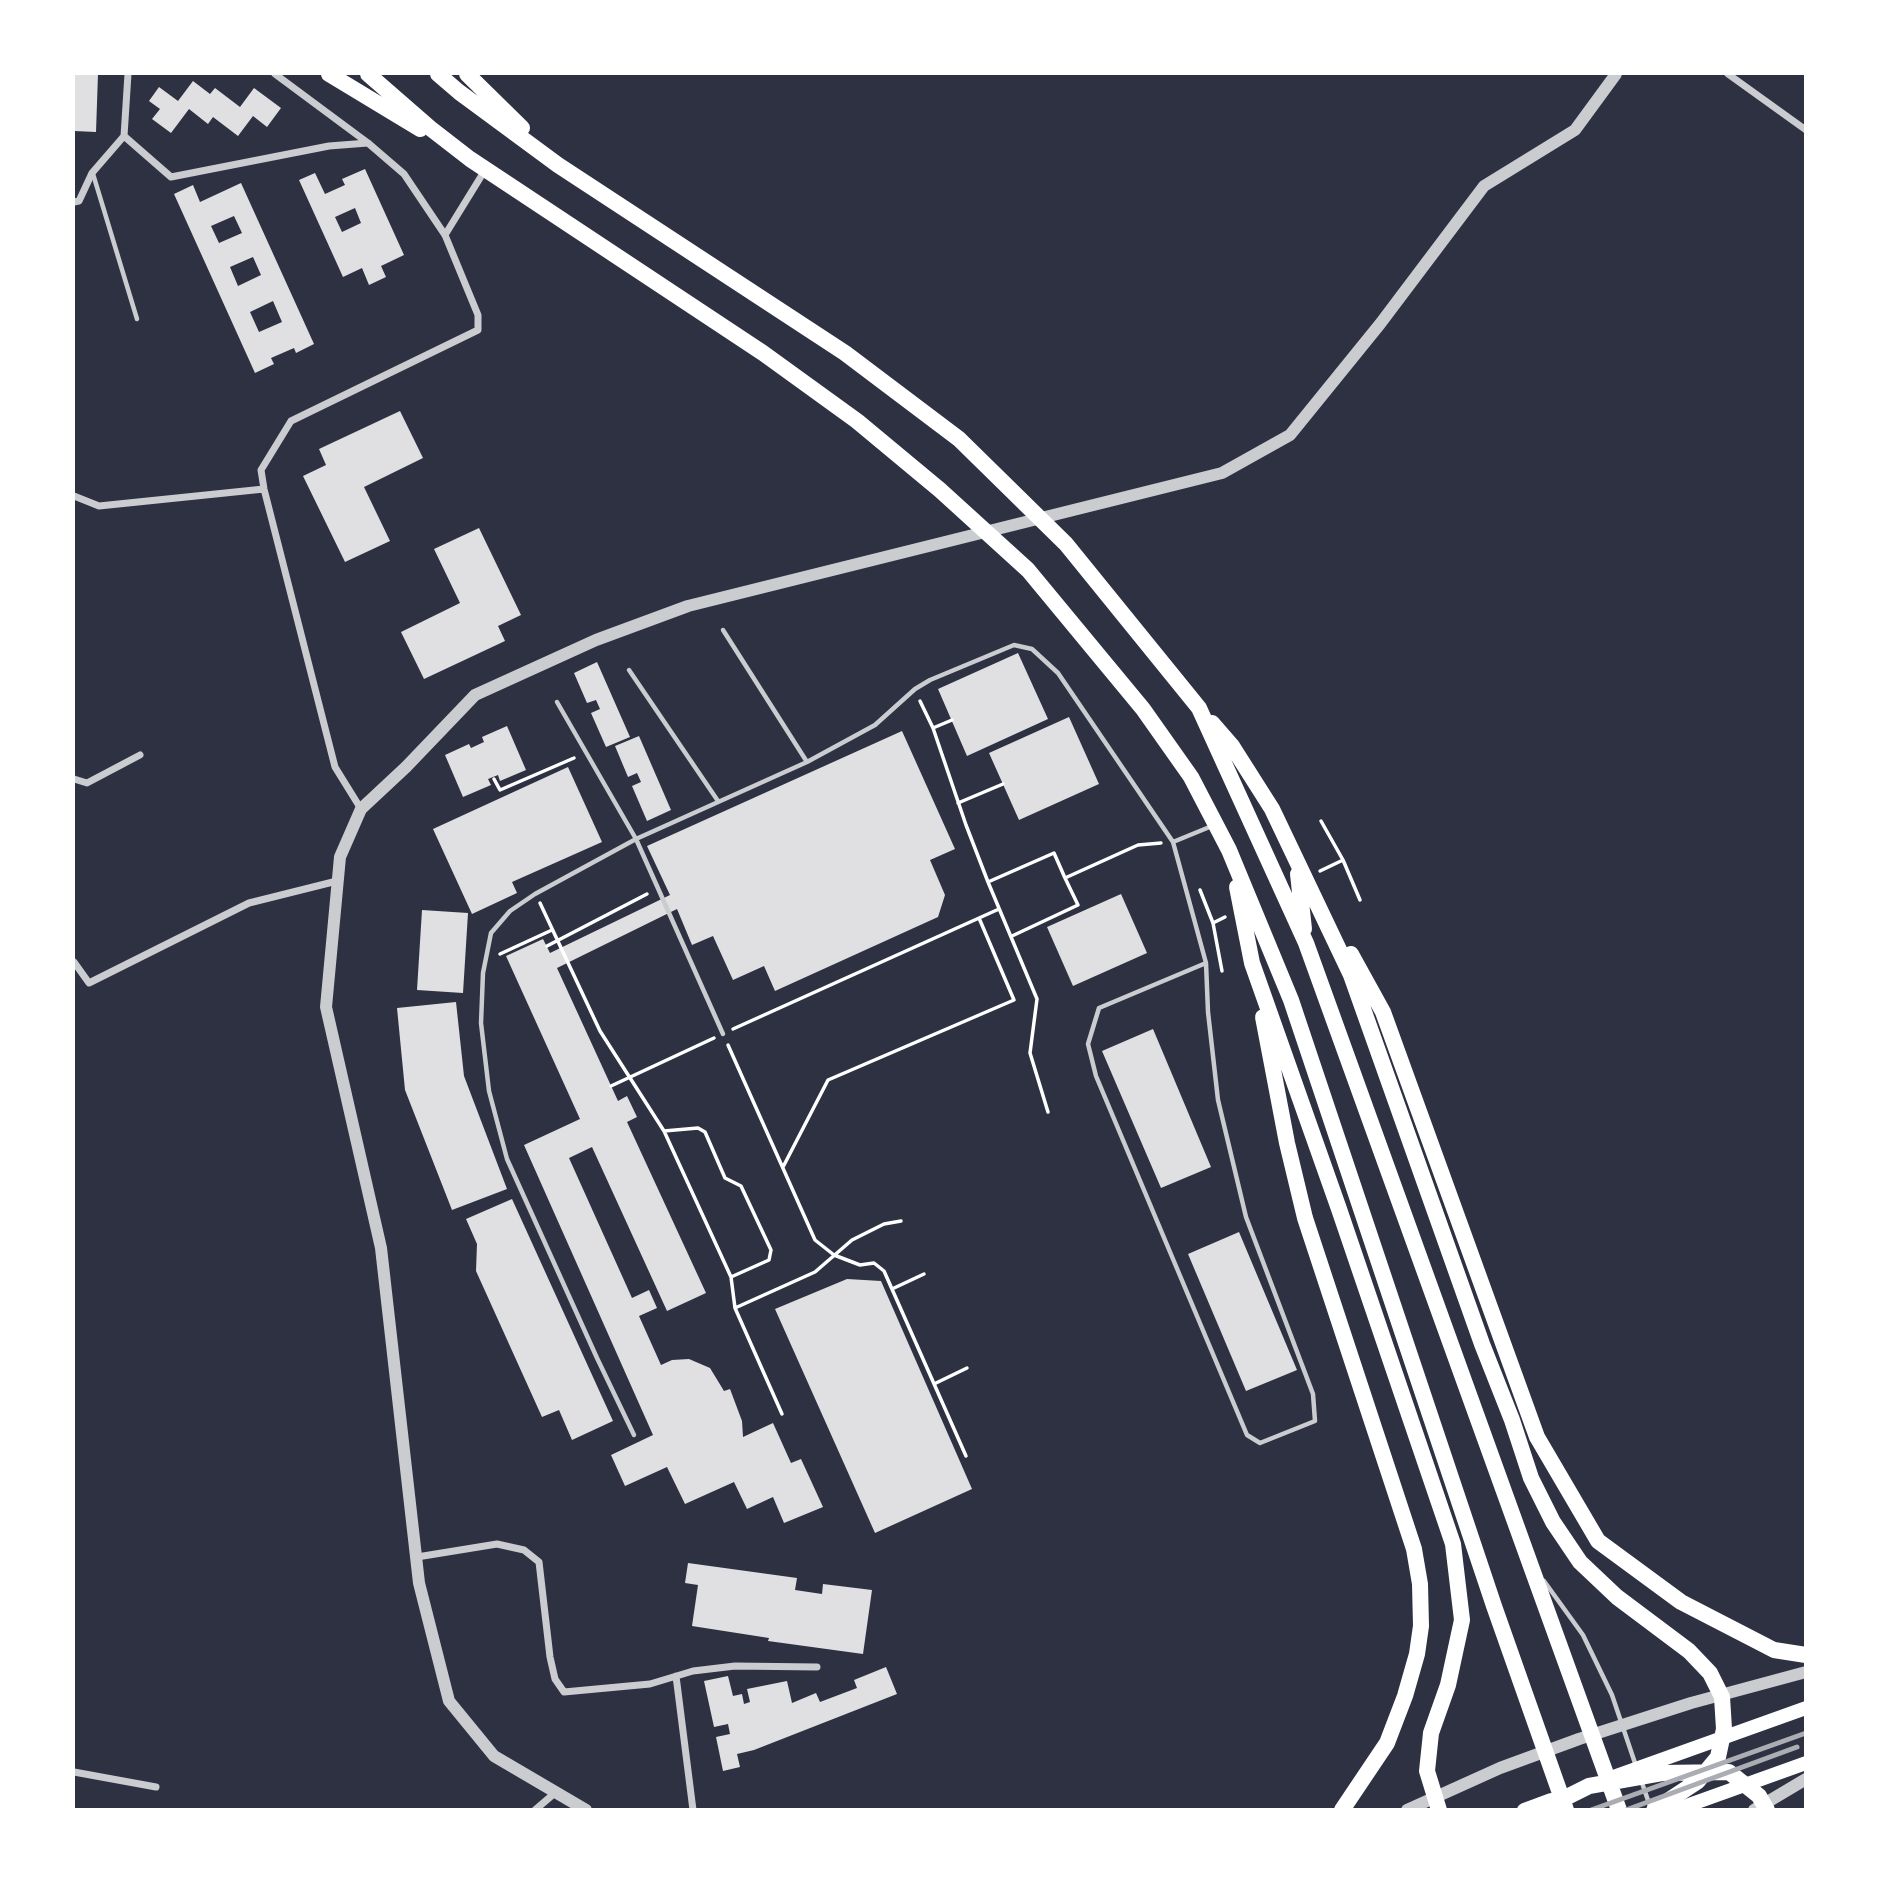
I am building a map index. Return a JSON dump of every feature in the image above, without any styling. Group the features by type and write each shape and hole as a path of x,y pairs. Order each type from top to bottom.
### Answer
{"highway":[{"path":"329,74 470,159"},
{"path":"368,74 470,159 763,353 857,421 940,490 1028,570 1143,709 1191,777 1229,850 1292,1000 1494,1606 1566,1810"},
{"path":"438,74 558,165 845,353 959,439 1066,544 1231,746 1272,809 1351,975 1531,1479 1553,1522 1580,1562 1617,1597 1689,1651 1710,1673 1722,1698 1724,1729 1718,1757 1698,1781 1652,1810"},
{"path":"467,74 558,165"},
{"path":"1199,708 1306,943 1619,1810"},
{"path":"1229,850 1287,1143 1306,1217 1414,1549 1420,1584 1422,1626 1405,1696 1387,1744 1342,1810"},
{"path":"1296,858 1306,943"},
{"path":"1296,858 1383,1012 1537,1437 1598,1541 1681,1602 1774,1650 1805,1655"},
{"path":"1252,963 1453,1544 1462,1620 1448,1685 1432,1733 1427,1771 1439,1810"},
{"path":"1541,1810 1589,1786 1662,1773 1728,1772 1759,1797 1767,1810"}],"main road":[{"path":"1524,1810 1805,1708"},
{"path":"1675,1810 1805,1763"}],"street":[{"path":"74,202 79,201 92,173 124,136 128,74"},
{"path":"275,74 368,143 404,174 445,235 478,315 478,330 291,421 261,470 335,767 361,809"},
{"path":"586,1810 494,1756 449,1701 419,1583 381,1248 326,1006 340,858 361,809 406,767 475,695 596,640 688,606 1222,473 1290,435 1380,324 1484,186 1575,130 1616,74"},
{"path":"1728,74 1805,130"},
{"path":"124,136 171,177 329,146 368,143"},
{"path":"445,235 486,170"},
{"path":"74,496 99,506 264,489"},
{"path":"74,779 87,783 140,755"},
{"path":"74,962 89,983 248,903 337,881"},
{"path":"416,1557 497,1544 524,1550 539,1562 550,1657 555,1679 564,1692 650,1684 694,1671 735,1665 817,1667"},
{"path":"1407,1810 1500,1768 1579,1739 1691,1703 1799,1674"},
{"path":"677,1676 693,1810"},
{"path":"74,1772 156,1787"},
{"path":"1754,1810 1805,1779"},
{"path":"535,1810 556,1792"}],"lane":[{"path":"92,173 137,318"},
{"path":"723,630 807,762"},
{"path":"634,1434 507,1159 489,1091 481,1023 483,973 491,933 510,911 636,839 807,762 875,725 915,689 930,680 1013,645 1032,649 1058,673 1173,842 1206,962 1208,1012 1218,1100 1246,1217 1313,1394 1315,1421 1260,1443 1247,1435 1096,1076 1088,1044 1099,1008 1206,962"},
{"path":"629,670 718,801"},
{"path":"557,702 636,839 723,1034"},
{"path":"1173,842 1216,824"},
{"path":"1530,1562 1583,1634 1612,1695 1652,1810"}],"path":[{"path":"915,689 933,728 988,882 1037,999 1030,1053 1048,1112"},
{"path":"933,728 952,720"},
{"path":"494,779 500,790 586,752"},
{"path":"958,803 1003,784"},
{"path":"1321,821 1343,860 1360,900"},
{"path":"1065,878 1138,845 1173,842"},
{"path":"988,882 1054,853 1078,905 1012,936"},
{"path":"547,946 658,888"},
{"path":"536,894 600,1031 664,1131 731,1277 735,1308 782,1414"},
{"path":"611,1086 999,909"},
{"path":"783,1168 828,1080 1014,1000 979,918"},
{"path":"1213,923 1222,971"},
{"path":"504,952 552,930"},
{"path":"723,1034 815,1240 834,1255 860,1265 874,1263 884,1271 966,1456"},
{"path":"664,1131 698,1128 705,1132 725,1178 741,1186 771,1250 769,1260 731,1277"},
{"path":"735,1308 815,1272 852,1240 884,1224 901,1221"},
{"path":"892,1289 924,1274"},
{"path":"934,1384 967,1368"}],"building":[{"path":"74,74 98,74 96,132 74,131"},
{"path":"193,81 210,94 215,88 240,107 254,88 281,108 267,127 253,116 238,136 213,117 208,124 189,109 171,133 152,119 160,109 149,101 159,87 178,101"},
{"path":"365,169 404,255 381,266 386,277 369,285 362,268 343,277 299,180 315,173 325,194 345,185 342,179","holes":["355,208 361,223 342,232 335,217"]},
{"path":"241,183 314,344 296,353 294,348 271,358 274,364 255,373 174,194 193,185 200,202","holes":["234,216 242,233 219,243 211,226","253,257 261,275 238,286 230,267","273,301 282,322 259,332 250,312"]},
{"path":"400,411 423,458 364,487 390,541 345,562 303,476 326,465 319,449"},
{"path":"479,528 521,615 498,626 505,641 424,679 401,632 460,603 434,549"},
{"path":"1018,653 1048,719 967,756 938,689"},
{"path":"597,662 630,737 606,747 591,713 600,709 596,700 587,703 574,673"},
{"path":"1069,717 1099,784 1019,820 989,753"},
{"path":"507,726 526,770 500,781 498,775 488,779 491,785 463,797 445,755 469,744 471,748 484,742 482,737"},
{"path":"902,731 955,849 930,860 945,895 938,917 775,991 764,966 733,980 713,936 692,945 677,909 557,968 618,1101 627,1096 637,1117 627,1122 706,1293 667,1311 592,1147 569,1158 632,1298 649,1290 657,1308 639,1316 661,1365 672,1360 689,1359 710,1368 724,1391 730,1389 742,1421 743,1437 773,1423 791,1463 801,1459 823,1507 784,1523 773,1497 747,1509 734,1482 685,1504 667,1467 625,1486 611,1455 653,1435 524,1145 580,1119 506,956 543,939 550,953 670,895 647,846"},
{"path":"639,736 671,810 647,821 632,786 641,782 637,773 628,777 615,746"},
{"path":"568,767 602,842 512,882 517,893 472,914 433,829"},
{"path":"1121,894 1147,953 1073,986 1047,927"},
{"path":"422,910 468,913 463,993 417,990"},
{"path":"456,1002 464,1076 507,1189 452,1210 405,1090 397,1008"},
{"path":"1153,1029 1211,1167 1161,1188 1102,1051"},
{"path":"512,1199 613,1421 572,1440 559,1410 542,1417 476,1271 477,1244 466,1219"},
{"path":"1239,1232 1297,1370 1246,1391 1188,1254"},
{"path":"847,1279 881,1281 972,1489 875,1533 775,1309"},
{"path":"688,1563 797,1578 795,1590 822,1594 823,1584 872,1590 863,1654 768,1641 769,1638 692,1626 698,1585 685,1583"},
{"path":"886,1667 897,1694 754,1750 737,1754 740,1767 723,1771 716,1737 730,1734 728,1724 714,1727 704,1681 728,1676 733,1696 742,1694 744,1704 750,1702 747,1689 787,1681 792,1703 816,1693 820,1702 857,1688 854,1680"}],"railway":[{"path":"1591,1810 1806,1733"},
{"path":"1626,1810 1797,1747"}]}
